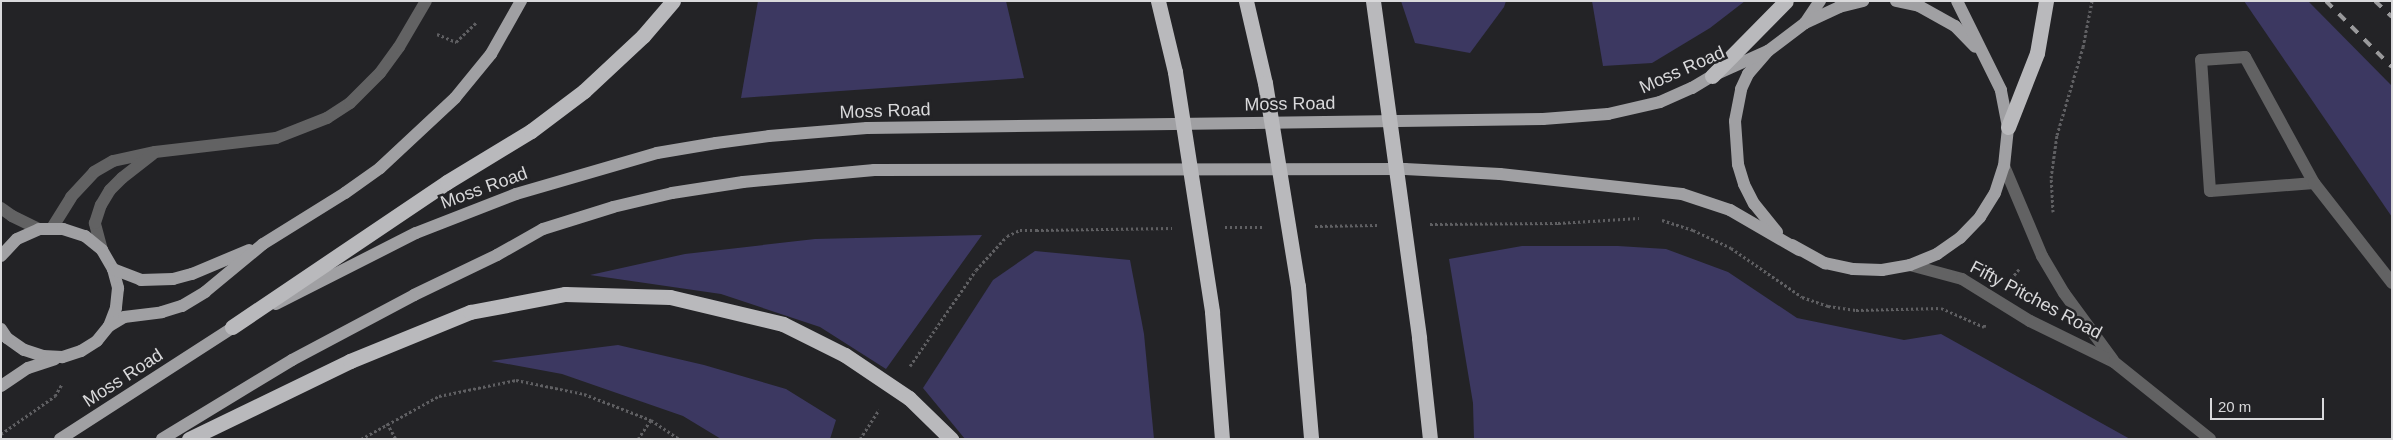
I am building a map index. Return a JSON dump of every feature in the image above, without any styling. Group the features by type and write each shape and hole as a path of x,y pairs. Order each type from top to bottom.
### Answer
{"highway":[{"path":"232,327 448,182 531,131 584,91 642,36 673,1"},
{"path":"1158,1 1175,72 1212,312 1222,439"},
{"path":"1246,1 1265,83 1298,286 1311,439"},
{"path":"1373,1 1420,338 1430,439"},
{"path":"1712,76 1786,1"},
{"path":"2008,127 2036,54 2046,1"},
{"path":"189,439 350,362 470,312 565,294 670,297 783,324 845,356 909,398 951,439"}],"main road":[{"path":"109,326 124,317 162,312 182,306 205,292 263,244 345,193 380,168 455,98 491,54 521,1"},
{"path":"1805,23 1820,1"},
{"path":"1799,250 1766,222 1744,184 1738,164 1735,121 1741,89 1748,74 1768,52 1805,23 1839,7 1863,1"},
{"path":"1896,1 1920,6 1955,26 1984,56"},
{"path":"162,439 292,360 414,295 497,255 543,229 613,207 672,192 743,182 865,171 1404,169 1500,174 1682,194 1730,210 1825,263 1853,269 1882,270 1910,265 1937,254 1960,238 1980,217 1995,193 2004,166 2008,127 2001,90 1957,1"},
{"name":"Moss Road","path":"60,439 232,327 370,255 460,215 516,194 657,154 769,136 867,128 1035,124 1543,119 1628,111 1660,102 1692,88 1712,76 1768,52"},
{"path":"1,256 17,239 46,228 63,229 85,236 102,250 113,268 118,288 116,308 109,326 97,341 81,351 28,368 1,386"},
{"path":"113,268 141,280 173,279 192,274 263,244"},
{"path":"1,329 8,338 24,350 42,356 62,357"}],"street":[{"path":"1,208 12,216 46,228 94,172 113,161 155,152 276,138 328,118 350,103 380,73 426,1"},
{"path":"2314,183 2210,191 2201,60 2245,57 2314,183 2392,284"},
{"path":"102,250 96,223 101,205 110,190 122,178 155,152"},
{"name":"Fifty Pitches Road","path":"2004,166 2042,256 2064,293 2114,362"},
{"name":"Fifty Pitches Road","path":"1910,265 1962,279 2030,321 2114,362 2210,439"}],"path":[{"path":"2055,220 2052,178 2057,135 2083,47 2092,1"},
{"path":"413,23 456,42 477,22"},
{"path":"1420,224 1558,223 1645,218"},
{"path":"1653,218 1693,230 1731,248 1802,296 1828,306 1856,310 1941,308 1984,327"},
{"path":"1312,226 1381,225"},
{"path":"1223,227 1272,226"},
{"path":"904,374 976,270 1007,236 1020,230 1174,228"},
{"path":"1,434 55,396 81,351"},
{"path":"361,439 438,396 516,380 584,394 651,420 679,439"},
{"path":"860,439 882,407"},
{"path":"638,439 651,420"},
{"path":"387,423 396,439"}],"shaded area":[{"path":"758,1 1006,1 1024,78 741,98"},
{"path":"1401,1 1506,1 1504,7 1470,53 1415,43"},
{"path":"1592,1 1745,1 1710,28 1652,63 1603,66"},
{"path":"2244,1 2308,1 2392,86 2392,217"},
{"path":"982,235 886,369 820,327 721,294 590,275 685,254 815,239"},
{"path":"1522,246 1618,246 1666,249 1728,272 1797,318 1904,340 1941,334 2130,439 1474,439 1473,403 1449,259"},
{"path":"1035,251 1130,260 1144,334 1154,439 965,439 923,388 993,280"},
{"path":"618,345 704,365 786,389 836,420 830,439 721,439 683,416 562,374 491,361"}],"railway":[{"path":"2326,1 2392,67"},
{"path":"2375,1 2392,17"}]}
